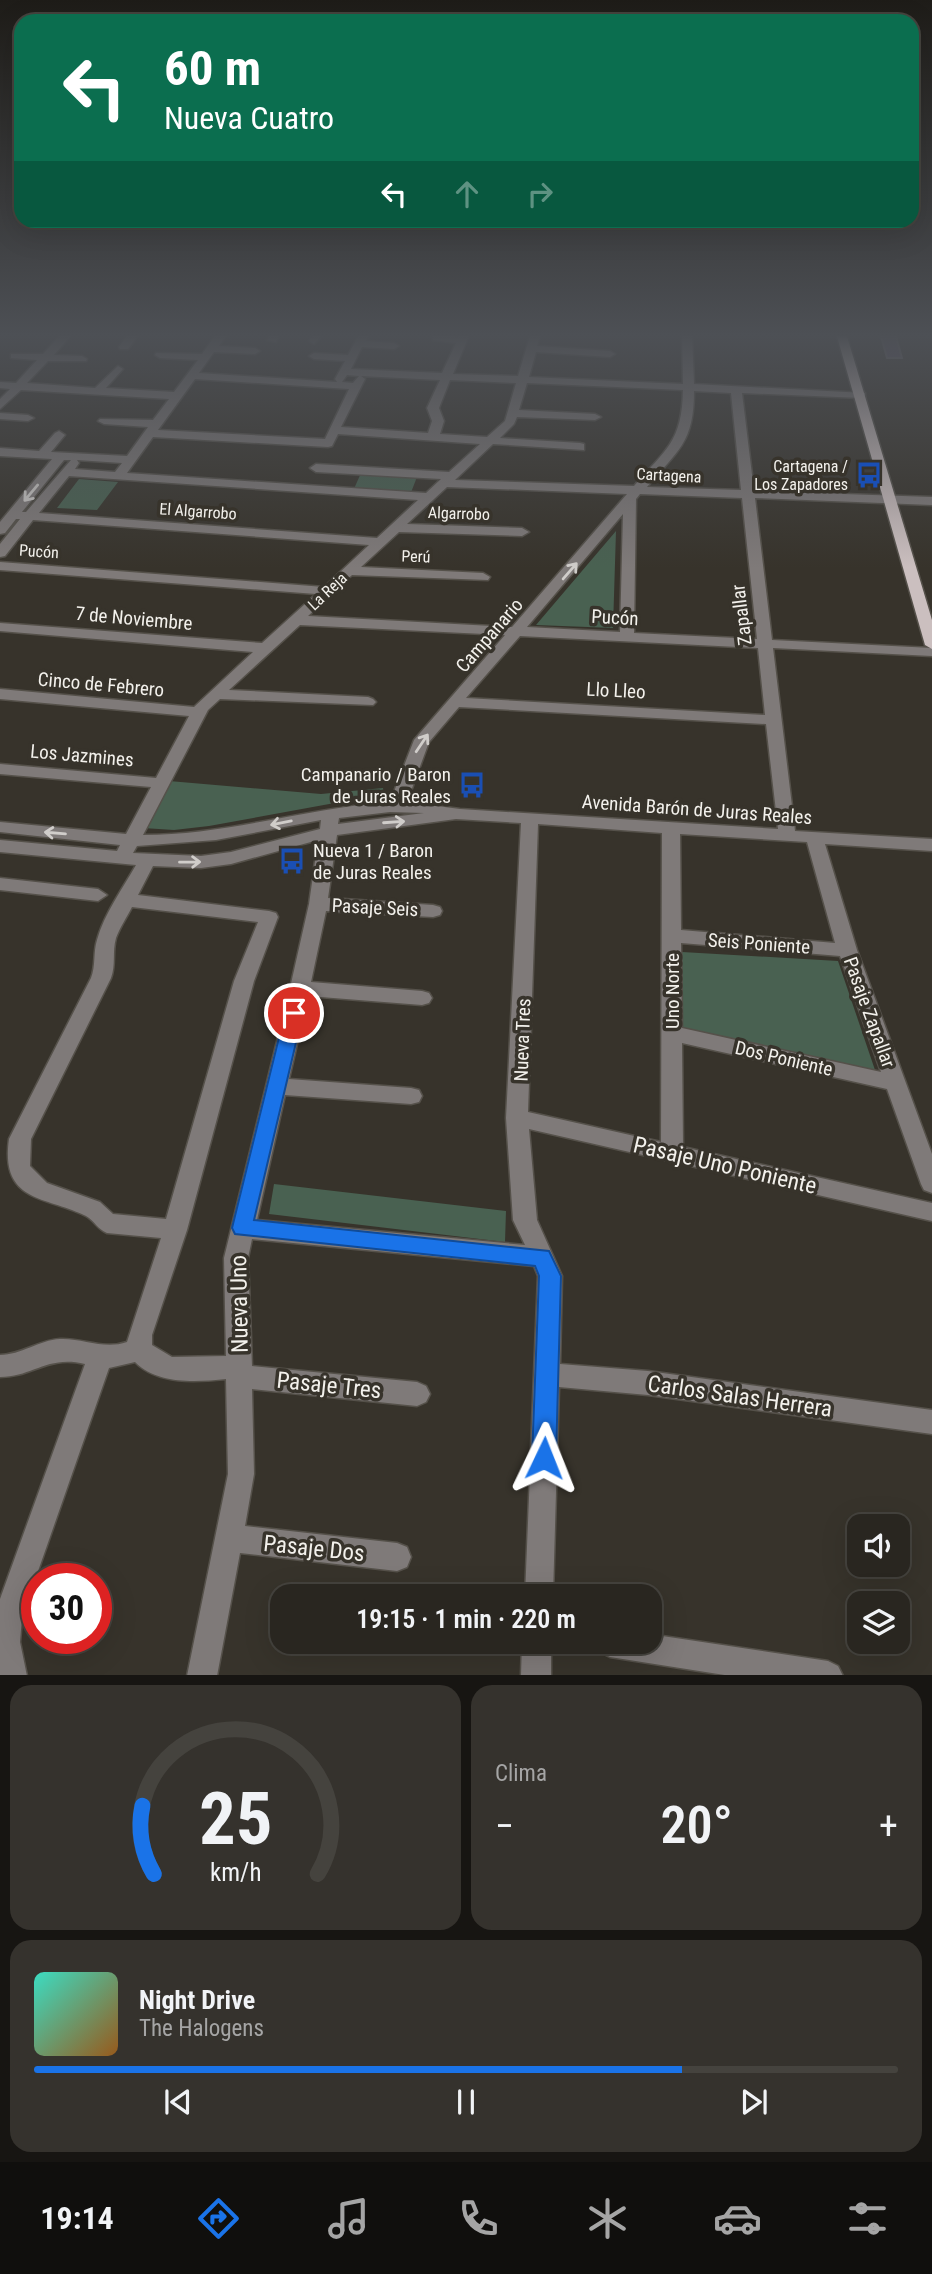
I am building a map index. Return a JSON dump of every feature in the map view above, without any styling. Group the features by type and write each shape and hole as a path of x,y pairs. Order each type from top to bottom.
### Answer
{"main road":[{"path":"866,411 932,645"}],"street":[{"path":"119,475 166,411"},
{"path":"305,488 343,411"},
{"path":"433,436 438,421 434,411"},
{"name":"Campanario","path":"397,806 419,745 682,438 686,411"},
{"name":"Zapallar","path":"738,411 787,836"},
{"path":"514,413 595,417"},
{"name":"La Reja","path":"121,858 198,712 491,440 510,422 514,413"},
{"path":"0,416 28,418"},
{"path":"103,421 153,428 328,443"},
{"path":"334,430 580,447"},
{"path":"42,455 59,435"},
{"path":"2,455 130,460"},
{"path":"0,530 61,456"},
{"path":"0,553 79,457"},
{"name":"Cartagena","path":"316,468 634,496 932,501"},
{"path":"66,472 429,497"},
{"path":"627,637 634,496"},
{"name":"El Algarrobo","path":"12,515 381,542"},
{"name":"Algarrobo","path":"396,528 522,532"},
{"name":"Pucón","path":"0,566 327,591"},
{"name":"Perú","path":"349,571 483,577"},
{"name":"Pucón","path":"295,620 932,652"},
{"name":"7 de Noviembre","path":"0,627 265,648"},
{"name":"Cinco de Febrero","path":"0,694 198,712"},
{"path":"216,694 368,702"},
{"name":"Llo Lleo","path":"456,702 774,720"},
{"name":"Los Jazmines","path":"0,769 161,783"},
{"name":"Avenida Barón de Juras Reales","path":"0,846 121,858 201,862 231,858 330,822 397,806 426,807 460,814 932,845"},
{"name":"Avenida Barón de Juras Reales","path":"0,827 132,840 199,837 330,822 371,824 460,814"},
{"name":"Nueva Tres","path":"530,819 517,1118 525,1220 550,1276 539,1584"},
{"name":"Nueva Uno","path":"202,1675 241,1474 236,1258 300,988 318,904 330,822"},
{"name":"Uno Norte","path":"671,828 672,1153"},
{"name":"Pasaje Zapallar","path":"815,838 847,950 932,1184"},
{"path":"147,860 107,937 103,958 105,967 101,978 20,1139 16,1155 19,1170 28,1183 47,1194 97,1211 107,1223 175,1230"},
{"path":"0,884 98,895"},
{"path":"0,1366 10,1367 31,1357 59,1350 114,1359 139,1349 140,1335 175,1230 244,981 269,917 127,900"},
{"name":"Pasaje Seis","path":"318,904 433,911"},
{"name":"Seis Poniente","path":"672,936 847,950"},
{"path":"300,988 422,998"},
{"name":"Dos Poniente","path":"672,1032 895,1083"},
{"path":"276,1086 411,1096"},
{"name":"Pasaje Uno Poniente","path":"517,1118 932,1212"},
{"path":"242,1228 542,1257"},
{"name":"Pasaje Tres","path":"139,1349 155,1364 166,1367 240,1371 417,1394"},
{"path":"12,1675 5,1642 8,1617 100,1357"},
{"name":"Carlos Salas Herrera","path":"547,1375 648,1383 932,1422"},
{"name":"Pasaje Dos","path":"230,1538 397,1557"},
{"path":"662,1650 828,1675"},
{"path":"536,1675 537,1654"}],"green space":[{"path":"361,473 417,477 410,495 353,491"},
{"path":"79,479 118,482 97,510 57,508"},
{"path":"616,531 613,628 536,625"},
{"path":"169,781 321,794 383,788 384,794 209,826 174,830 143,828"},
{"path":"682,952 838,961 875,1070 682,1029"},
{"path":"274,1184 506,1211 505,1242 269,1214"}],"place":[{"name":"Cartagena / Los Zapadores","path":"869,475"},
{"name":"Campanario / Baron de Juras Reales","path":"472,785"},
{"name":"Nueva 1 / Baron de Juras Reales","path":"292,861"}],"route":[{"path":"294,1013 242,1228 542,1257 550,1276 544,1458"}]}
